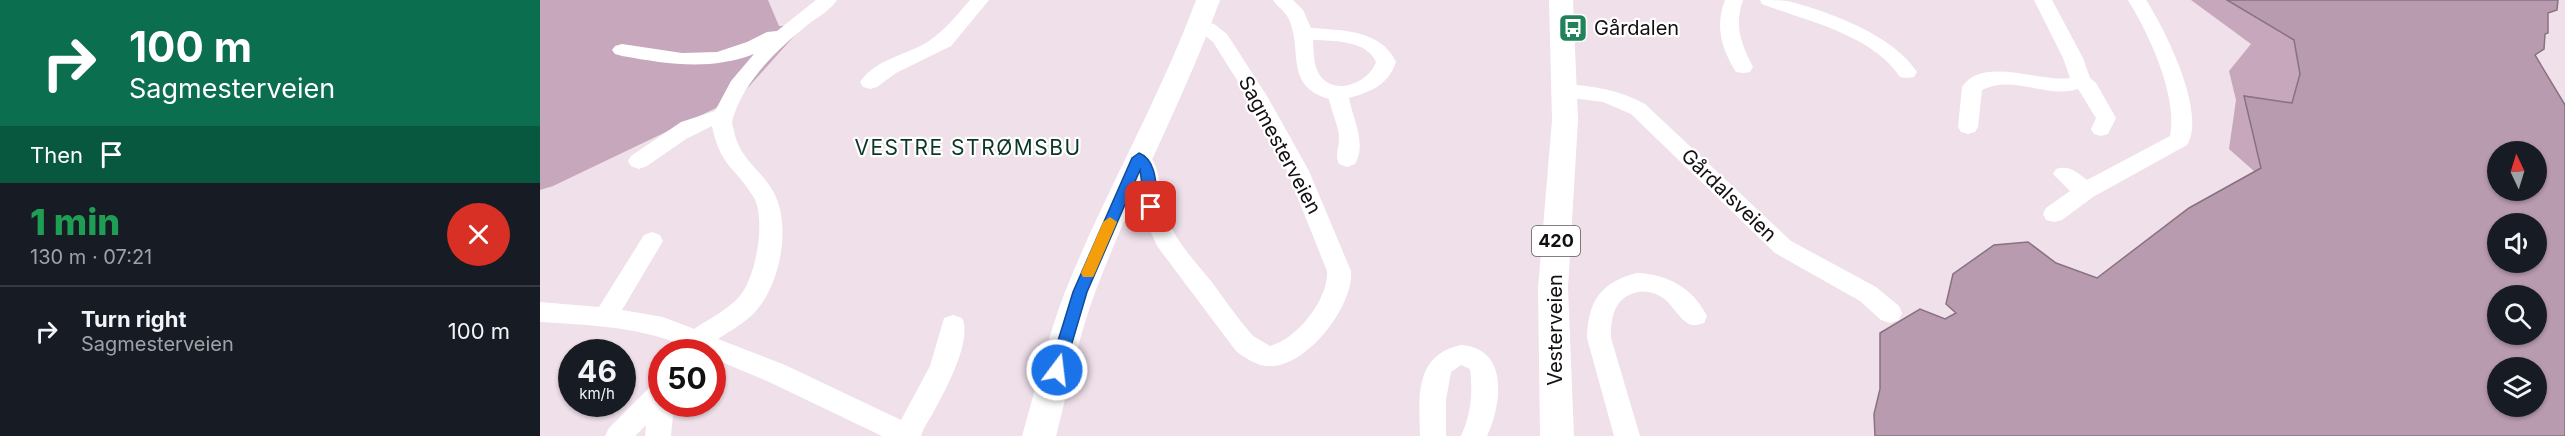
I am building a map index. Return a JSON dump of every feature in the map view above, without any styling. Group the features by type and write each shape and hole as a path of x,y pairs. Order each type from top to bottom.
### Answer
{"main road":[{"path":"1039,436 1080,292 1199,27 1208,0"},
{"name":"Vesterveien","path":"1554,0 1563,45"},
{"name":"Vesterveien","path":"1557,436 1553,288 1565,91 1561,0"}],"street":[{"path":"622,50 683,60 723,58 746,51 798,21 828,0"},
{"path":"935,55 980,0"},
{"path":"1282,0 1292,7 1300,18 1304,33 1304,58 1310,78 1321,89 1338,94 1364,87 1381,76 1386,67 1386,57 1382,51 1368,42 1304,33"},
{"path":"1734,0 1728,15 1728,37 1743,67"},
{"path":"1768,0 1871,40 1899,58 1907,72"},
{"path":"2043,0 2073,58 2081,81 2089,88 2106,118 2100,129"},
{"path":"2054,214 2085,191 2180,140 2183,123 2168,59 2160,37 2137,0"},
{"path":"702,339 739,312 753,297 769,247 771,215 765,195 730,154 721,121 728,103 746,77 763,56 798,21"},
{"name":"Sagmesterveien","path":"1139,158 1147,167 1151,207 1161,232 1230,328 1249,350 1261,356 1274,356 1288,353 1301,343 1335,298 1341,284 1339,271 1298,171 1257,96 1220,38 1207,28 1199,27"},
{"path":"870,82 889,68 935,46 954,30"},
{"path":"1968,127 1972,87 1982,80 2003,76 2058,85 2081,81"},
{"name":"Gårdalsveien","path":"1565,91 1601,93 1638,109 1783,247 1868,294 1890,313"},
{"path":"1338,94 1342,116 1350,135 1347,159"},
{"path":"639,161 691,125 709,117 723,116"},
{"path":"2064,174 2085,191"},
{"path":"605,317 652,242"},
{"path":"1627,436 1599,338 1598,322 1607,299 1619,288 1634,284 1649,284 1664,287 1676,294 1695,316"},
{"path":"540,312 605,317 663,327 682,339"},
{"path":"726,360 907,435 923,408 944,359 952,336 953,325"},
{"path":"1433,436 1437,373 1441,364 1457,355 1468,355 1482,364 1486,387 1480,426 1474,436"},
{"path":"618,436 648,406"},
{"path":"658,436 660,417"}],"shaded area":[{"path":"540,0 768,0 779,26 804,25 744,92 714,109 553,186 540,190"},
{"path":"2191,0 2227,0 2294,40 2300,74 2292,103 2244,96 2262,168 2255,172 2229,149 2236,100 2229,71 2251,44"},
{"path":"2227,0 2558,0 2557,10 2548,13 2548,33 2545,34 2544,49 2535,55 2565,105 2565,436 1875,436 1874,414 1880,389 1880,333 1920,309 1945,319 1956,313 1946,304 1953,274 1994,245 2028,242 2056,263 2097,278 2189,208 2261,168 2244,96 2292,103 2300,74 2294,40"}],"slow traffic":[{"path":"1088,273 1110,222"}],"place":[{"name":"Gårdalen","path":"1573,28"}],"district":[{"name":"VESTRE STRØMSBU","path":"968,148"}],"route":[{"path":"1057,370 1067,329 1080,292 1139,158 1147,167 1151,207"}]}
